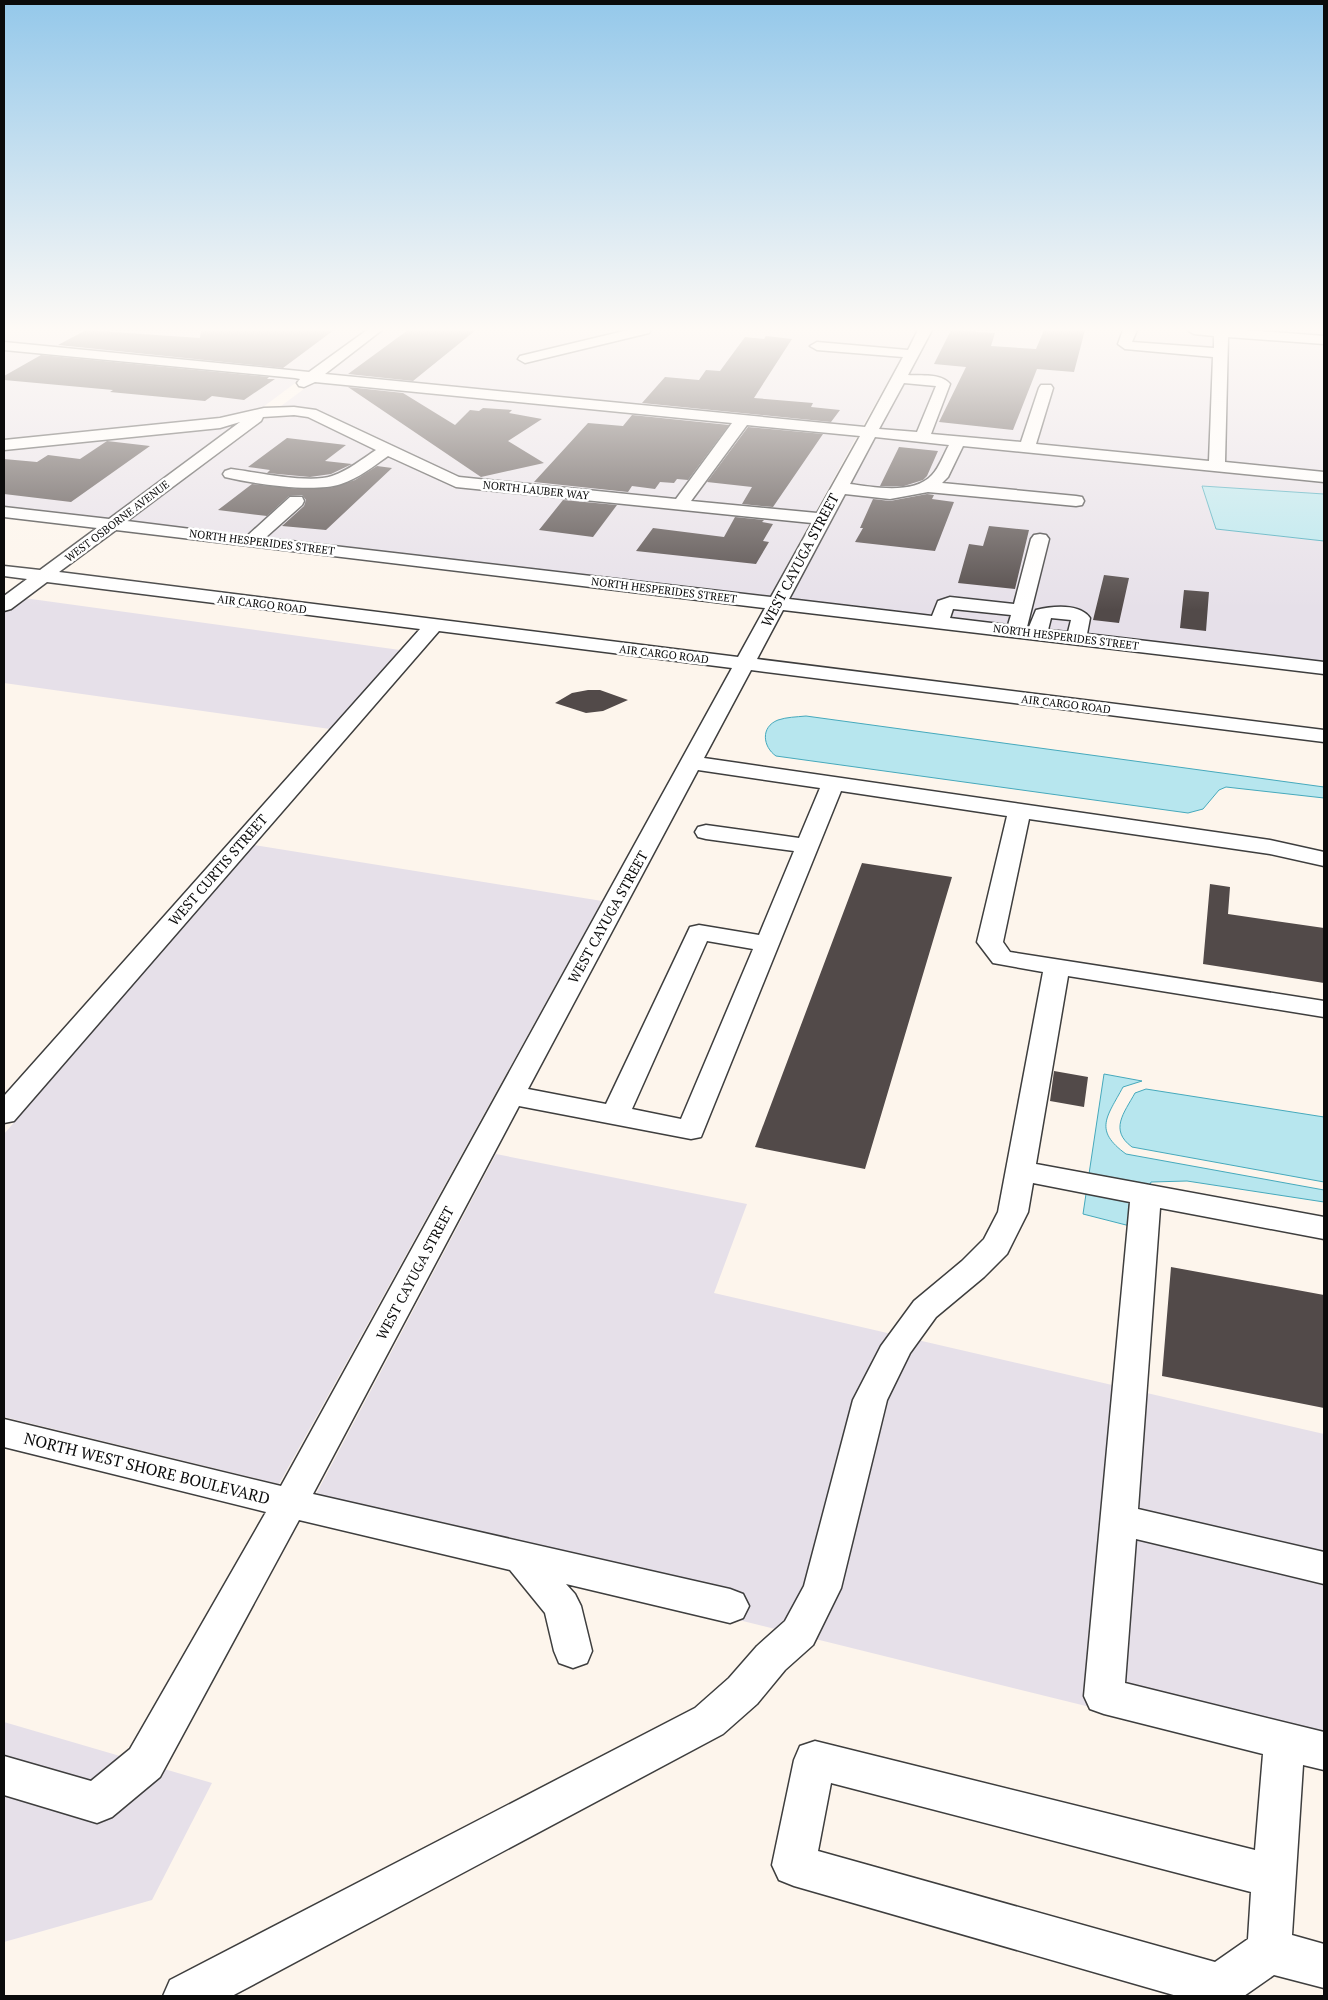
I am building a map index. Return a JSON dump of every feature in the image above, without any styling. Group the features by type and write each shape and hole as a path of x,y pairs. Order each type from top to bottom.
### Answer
{"street":[{"path":"4,446 208,423"},
{"name":"WEST OSBORNE AVENUE","path":"4,605 249,423"},
{"name":"NORTH LAUBER WAY","path":"333,423 456,482 822,519"},
{"path":"680,505 740,423"},
{"path":"778,423 1324,477"},
{"name":"WEST CAYUGA STREET","path":"4,1776 97,1803 146,1763 290,1503 691,764 873,423"},
{"path":"922,438 928,423"},
{"path":"1027,448 1035,423"},
{"path":"1216,466 1218,423"},
{"path":"928,486 940,477 958,441"},
{"path":"231,474 309,482 332,482 365,465 387,449"},
{"path":"838,488 890,494 928,486 1076,501"},
{"path":"250,541 296,501"},
{"name":"NORTH HESPERIDES STREET","path":"4,512 1037,634 1043,614 1054,612 1074,615 1080,618 1076,638 1324,668"},
{"path":"1016,631 1040,539"},
{"name":"AIR CARGO ROAD","path":"4,555 1324,736"},
{"name":"AIR CARGO ROAD","path":"4,571 433,626 749,656 1324,718"},
{"path":"939,622 946,605 950,603 1022,610"},
{"name":"WEST CURTIS STREET","path":"4,1114 433,626"},
{"path":"691,764 1270,847 1324,859"},
{"path":"511,1095 692,1130 833,784"},
{"path":"1019,811 990,942 1002,958 1324,1009"},
{"path":"706,832 808,846"},
{"path":"615,1115 699,932 768,944"},
{"path":"186,1996 709,1721 743,1691 771,1658 799,1633 822,1588 870,1400 897,1346 925,1309 973,1270 996,1246 1013,1212 1057,967"},
{"path":"1021,1171 1324,1228"},
{"path":"1146,1195 1104,1696 1324,1751"},
{"name":"NORTH WEST SHORE BOULEVARD","path":"4,1433 290,1503 730,1606"},
{"path":"1120,1520 1324,1568"},
{"path":"521,1557 562,1606 573,1651"},
{"path":"1274,1876 815,1760 794,1865 1220,1986 1269,1950 1284,1741"},
{"path":"1269,1950 1324,1966"}],"shaded area":[{"path":"4,423 187,423 4,443"},
{"path":"241,423 108,521 4,509 4,448"},
{"path":"259,423 322,423 449,484 811,521 769,598 125,523"},
{"path":"342,423 751,423 858,434 814,515 462,479"},
{"path":"803,423 864,423 861,429"},
{"path":"882,423 1324,423 1324,474 878,431"},
{"path":"875,436 1324,480 1324,494 1202,487 1216,529 1324,541 1324,664 789,600"},
{"path":"24,598 400,650 330,729 4,683 4,613"},
{"path":"254,845 602,901 279,1484 4,1417 4,1134"},
{"path":"496,1154 747,1204 714,1293 1324,1434 1324,1733 1173,1696 1171,1727 306,1513"},
{"path":"4,1722 212,1783 152,1900 4,1942"}],"water":[{"path":"1202,486 1324,494 1324,541 1216,529"},
{"path":"806,716 1324,787 1324,798 1226,787 1219,790 1203,809 1188,813 776,756 768,748 766,742 765,737 768,727 778,720"},
{"path":"1104,1074 1142,1081 1123,1087 1108,1115 1106,1123 1109,1138 1126,1154 1324,1190 1324,1202 1187,1181 1151,1182 1130,1226 1083,1214"},
{"path":"1146,1089 1324,1117 1324,1182 1132,1147 1121,1134 1121,1121 1135,1093"}],"building":[{"path":"402,423 452,423 455,425 457,423 535,423 508,441 544,463 481,477"},
{"path":"588,423 623,426 625,423 729,425 688,480 677,479 674,483 660,482 655,489 632,486 628,492 534,482"},
{"path":"951,423 1016,423 1013,430"},
{"path":"748,427 823,434 773,507 742,504 752,487 707,482"},
{"path":"287,438 346,445 325,461 352,464 331,474 310,477 267,473 270,470 248,467"},
{"path":"107,441 150,446 71,502 4,494 4,459 37,462 48,455 80,459"},
{"path":"899,447 938,451 927,476 923,480 904,486 880,486"},
{"path":"377,466 392,468 326,530 282,526 304,506 306,500 302,495 289,496 267,516 218,510 252,484 300,489 330,488 355,480"},
{"path":"927,494 934,495 932,499 954,502 935,551 855,542 863,528 860,528 873,499 890,501"},
{"path":"563,500 617,505 593,537 539,530"},
{"path":"735,517 764,520 762,522 773,524 763,541 769,542 756,564 636,551 653,528 724,537"},
{"path":"989,526 1029,530 1015,589 958,583 969,544 983,546"},
{"path":"1104,575 1129,578 1119,623 1093,620"},
{"path":"1184,590 1209,592 1206,631 1180,628"},
{"path":"600,690 628,700 603,711 586,713 555,703 572,693"},
{"path":"862,863 952,877 865,1169 755,1147"},
{"path":"1210,884 1230,887 1228,914 1324,928 1324,983 1203,964"},
{"path":"1054,1071 1088,1077 1084,1107 1050,1101"},
{"path":"1171,1267 1324,1295 1324,1408 1162,1376"}]}
